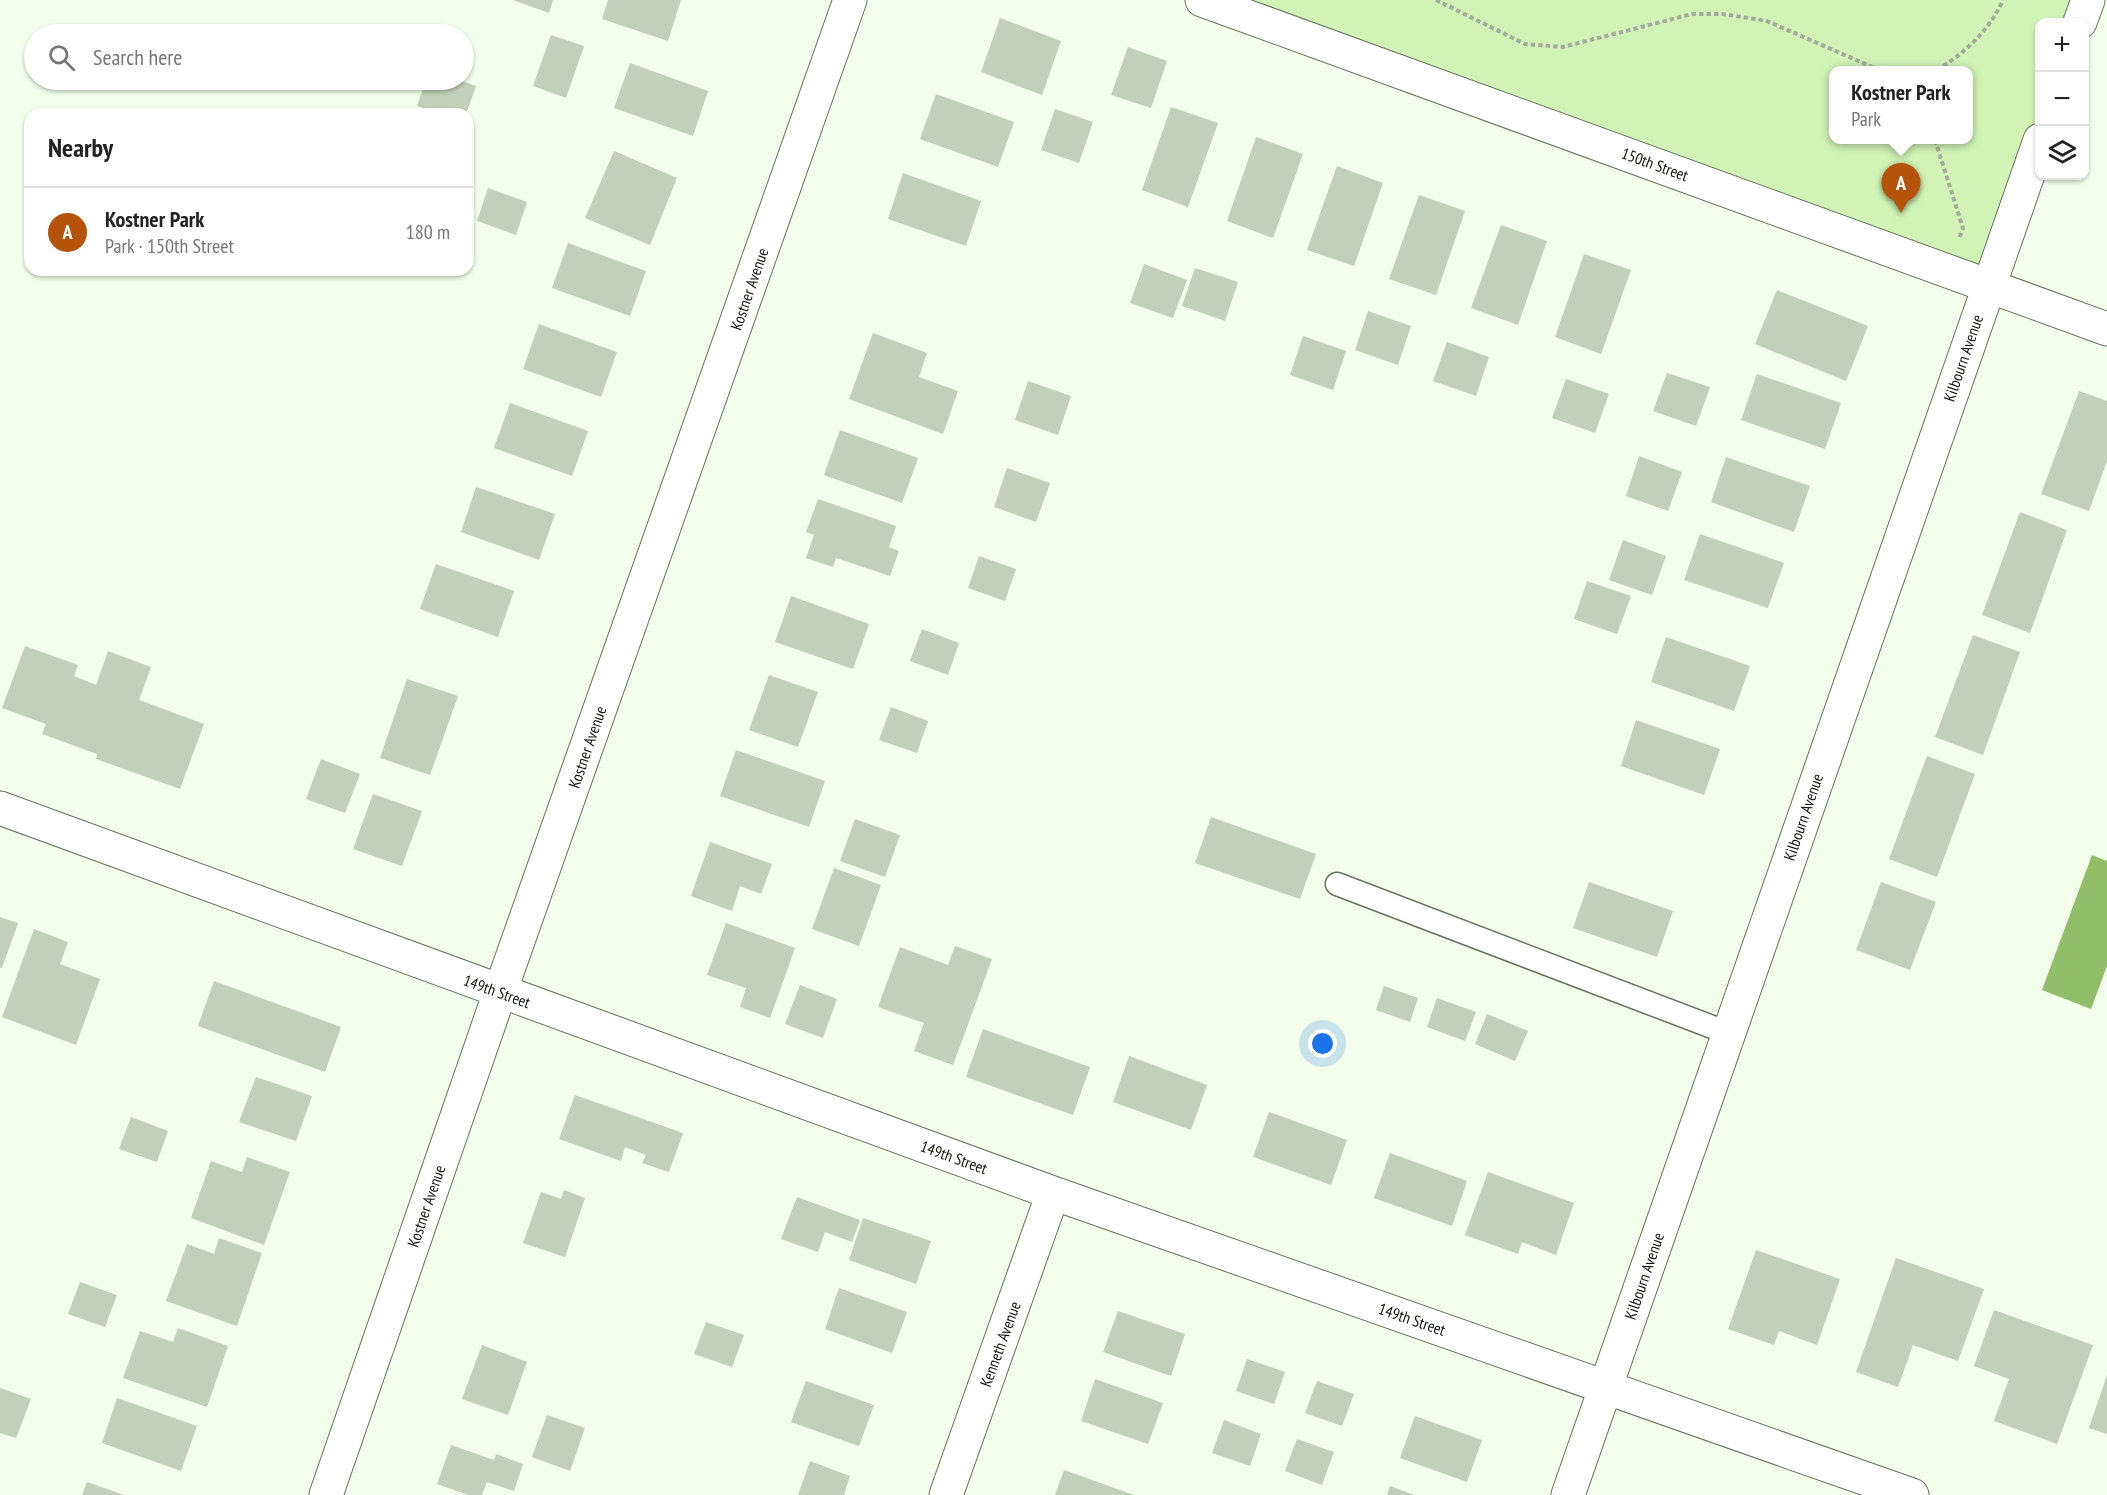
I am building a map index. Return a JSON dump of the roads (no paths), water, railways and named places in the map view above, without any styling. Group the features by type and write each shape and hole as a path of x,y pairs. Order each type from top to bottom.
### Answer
{"street":[{"name":"Kostner Avenue","path":"326,1495 500,992 850,0"},
{"name":"150th Street","path":"1202,0 2107,329"},
{"path":"2081,18 2088,0"},
{"name":"Kilbourn Avenue","path":"1568,1495 2035,154"},
{"name":"149th Street","path":"0,808 1053,1193 1912,1495"},
{"name":"Kenneth Avenue","path":"946,1495 1053,1193"}],"lane":[{"path":"1337,884 1728,1033"}],"place":[{"name":"Kostner Park","path":"1901,213"}]}
